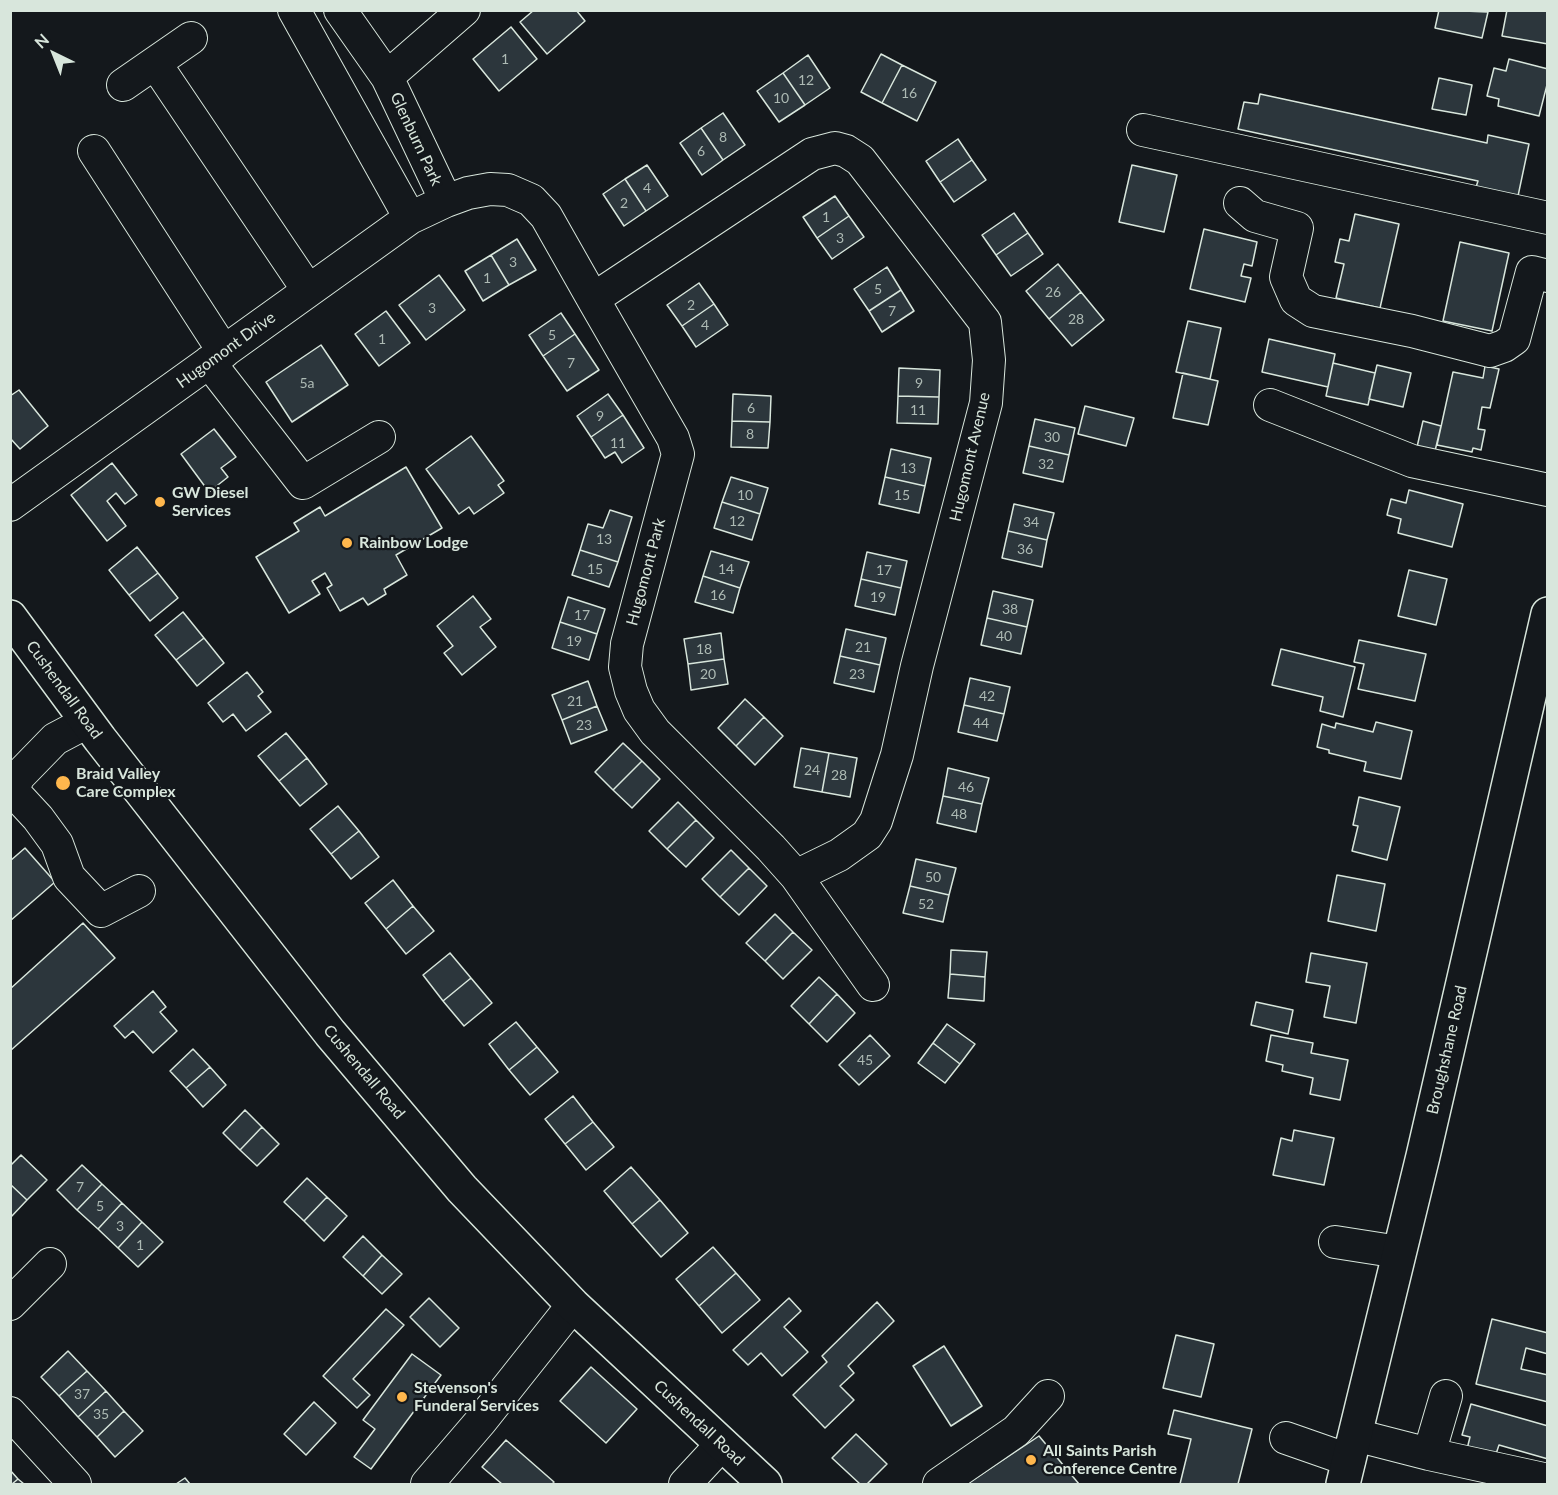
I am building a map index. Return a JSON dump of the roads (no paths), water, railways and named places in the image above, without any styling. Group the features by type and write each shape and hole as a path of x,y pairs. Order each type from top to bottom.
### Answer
{"main road":[{"name":"Broughshane Road","path":"1349,1460 1548,614"},
{"name":"Cushendall Road","path":"10,617 87,722 330,1033 462,1189 573,1305 765,1485"}],"street":[{"path":"294,10 410,218"},
{"name":"Glenburn Park","path":"340,10 387,77 446,201"},
{"name":"Glenburn Park","path":"387,77 464,10"},
{"path":"123,85 191,38"},
{"path":"155,63 309,290"},
{"path":"1143,130 1548,218"},
{"name":"Hugomont Avenue","path":"593,299 812,154 835,148 846,151 860,160 985,322 989,360 986,403 917,666 897,755 876,821 867,835 839,855 796,876"},
{"path":"94,150 216,357 303,483 379,437"},
{"name":"Hugomont Park","path":"446,201 468,193 490,189 508,190 531,200 546,216 673,438 678,454 627,645 625,667 631,691 639,710 655,732 796,876 873,985"},
{"name":"Hugomont Drive","path":"10,505 410,218 446,201"},
{"path":"1240,203 1256,216 1297,228 1286,277 1296,300 1313,311 1412,331 1490,351 1514,339 1532,272 1548,276"},
{"path":"1270,405 1412,461 1548,490"},
{"path":"87,722 55,739 16,777 38,818 57,844 69,877 101,911 139,891"},
{"path":"1335,1242 1399,1252"},
{"path":"10,1304 50,1263"},
{"path":"427,1485 573,1305"},
{"path":"939,1485 1016,1431 1048,1396"},
{"path":"1429,1454 1446,1396"},
{"path":"10,1413 75,1485"},
{"path":"1286,1438 1349,1460 1429,1454 1548,1480"},
{"path":"686,1485 722,1444"}],"place":[{"name":"GW Diesel Services","path":"160,502"},
{"name":"Rainbow Lodge","path":"347,543"},
{"name":"Braid Valley Care Complex","path":"63,783"},
{"name":"Stevenson's Funderal Services","path":"402,1397"},
{"name":"All Saints Parish Conference Centre","path":"1031,1460"}]}
